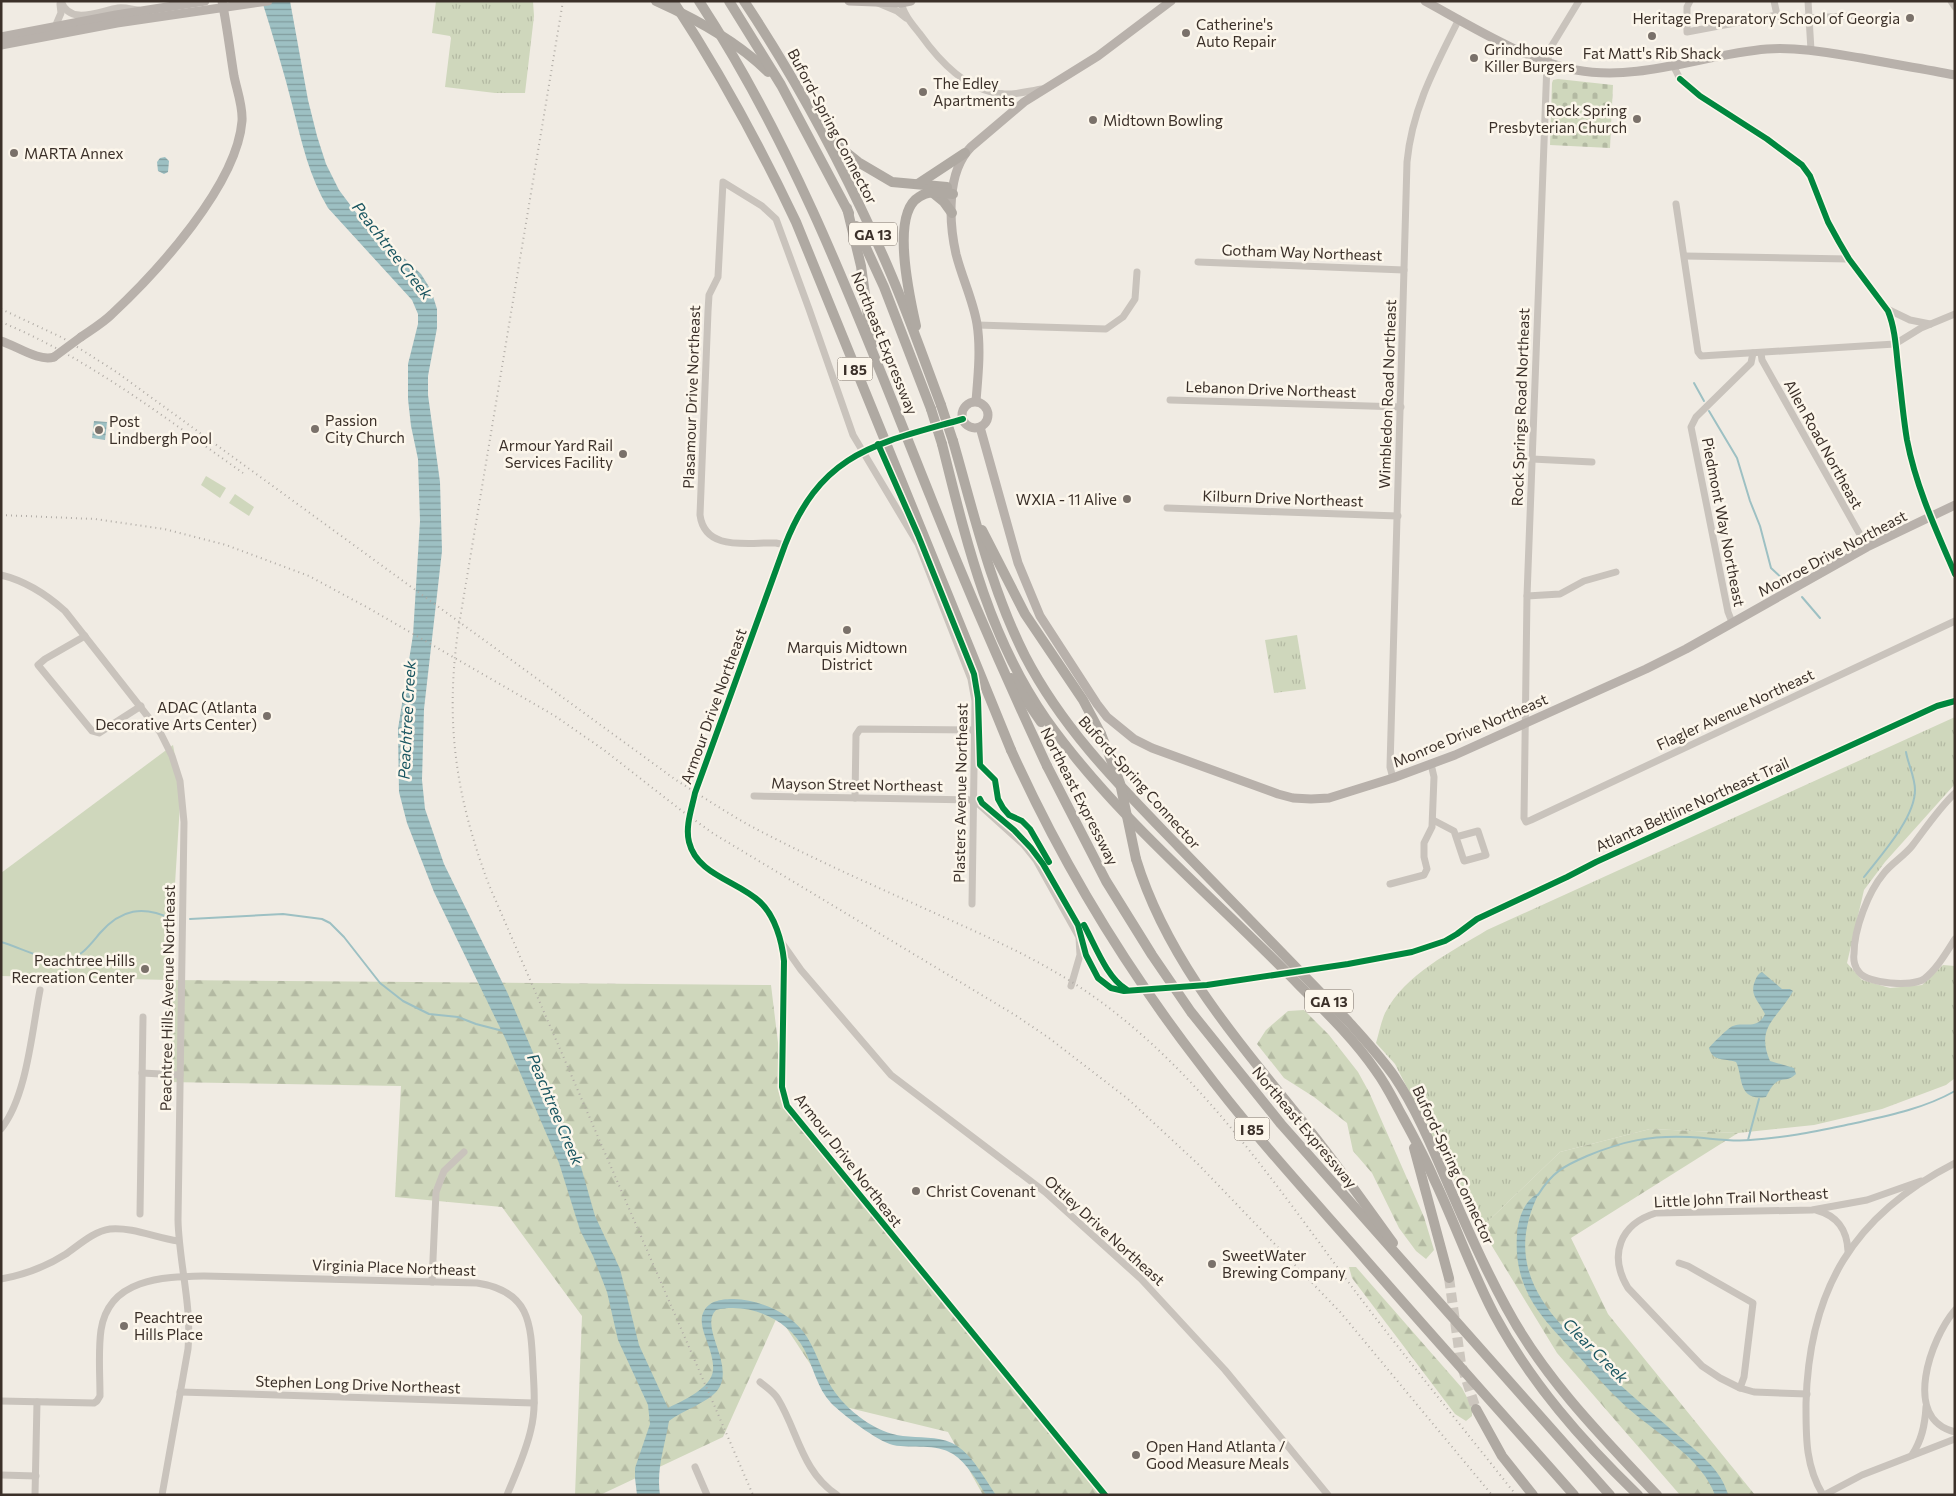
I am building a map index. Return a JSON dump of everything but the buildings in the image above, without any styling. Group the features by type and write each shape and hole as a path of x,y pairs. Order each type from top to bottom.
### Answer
{"highway":[{"path":"656,1 703,24 756,60 781,85"},
{"name":"I 85","path":"673,1 715,68 780,188 796,222 1011,750 1050,830 1093,907 1141,982 1200,1065 1280,1161 1574,1495"},
{"name":"Northeast Expressway","path":"699,1 751,88 790,164 834,258 958,564 1047,766 1106,881 1138,934 1191,1012 1281,1124 1610,1495"},
{"name":"Buford-Spring Connector","path":"729,1 781,85 847,208 884,287 931,409 971,557 987,606 1013,662 1046,718 1089,773 1131,819 1265,949 1343,1030 1377,1071 1434,1178 1494,1314 1514,1347 1549,1399 1572,1427 1638,1495"},
{"name":"Buford-Spring Connector","path":"744,1 821,131 875,237 942,405 996,590 1025,656 1062,716 1080,741 1133,799 1348,1021 1379,1056 1399,1084 1427,1135 1506,1308 1554,1380 1599,1434 1657,1495"},
{"path":"821,131 847,154 884,178 897,183 918,184 953,191"},
{"path":"918,184 965,153"},
{"path":"917,342 916,326 909,300 905,222 908,210 914,200 921,195 953,191"},
{"path":"932,193 940,198 952,213"},
{"path":"847,208 861,266 874,359 901,437 958,574 991,643 1019,692 1075,764 1131,819"},
{"path":"978,527 984,532 1025,614 1082,700 1102,734 1120,784 1136,858 1145,886 1164,928 1188,971 1243,1048 1321,1145 1429,1292"},
{"path":"1407,1125 1449,1278"},
{"path":"1476,1410 1502,1456 1533,1495"}],"main road":[{"path":"1,38 205,1"},
{"path":"1,45 223,4 241,5 268,1"},
{"path":"850,1 911,1"},
{"name":"Monroe Drive Northeast","path":"1171,1 1098,56 1024,102 965,153 957,172 953,191 952,213 956,253 977,325 979,345 976,401 983,403 987,412 985,422 980,427 1018,563 1032,600 1097,704 1119,728 1134,739 1152,748 1294,798 1329,798 1432,764 1646,669 1686,649 1867,547 1955,505"},
{"path":"1425,1 1547,63 1578,70 1606,73 1673,65 1755,50 1791,49 1811,50 1955,75"},
{"path":"1,341 40,358 49,359 54,357 111,316 167,258 210,198 234,152 242,121 223,4"},
{"path":"976,401 970,402 966,406 963,411 963,419 971,427 980,427"}],"street":[{"path":"61,1 67,12 73,15 121,7 143,11"},
{"path":"55,27 61,13 61,1"},
{"name":"Rock Springs Road Northeast","path":"1526,822 1524,818 1527,596 1547,63 1551,47 1579,1"},
{"path":"1690,1 1687,7 1688,32 1777,15 1784,19 1850,16"},
{"path":"1774,1 1777,15"},
{"path":"1808,1 1811,50"},
{"path":"1951,1 1955,7"},
{"path":"873,2 897,11 912,23"},
{"path":"901,2 903,10 930,49 949,69 974,85 1002,94 1049,88"},
{"name":"Wimbledon Road Northeast","path":"1392,778 1390,767 1407,162 1412,129 1424,91 1458,19"},
{"path":"1673,65 1680,78 1700,96 1767,139 1802,165 1810,176 1828,222 1849,259 1885,308 1891,320 1908,442 1917,479 1930,516 1955,574"},
{"path":"1002,94 1016,109"},
{"path":"1013,94 1024,102"},
{"name":"Plasters Avenue Northeast","path":"723,182 762,206 776,219 853,436 909,528 925,562 971,680 975,701 972,904"},
{"name":"Plasamour Drive Northeast","path":"723,182 718,277 717,283 709,295 701,524 708,536 720,542 776,543 785,545"},
{"path":"1676,204 1699,354 1704,357 1895,344 1931,324 1955,314"},
{"path":"1685,256 1849,259"},
{"name":"Gotham Way Northeast","path":"1198,262 1404,270"},
{"path":"977,325 1106,329 1123,317 1135,299 1137,272"},
{"path":"1885,308 1910,320 1931,324"},
{"name":"Piedmont Way Northeast","path":"1732,622 1726,603 1691,427 1696,417 1751,363 1753,353"},
{"name":"Allen Road Northeast","path":"1761,353 1762,360 1867,547"},
{"name":"Lebanon Drive Northeast","path":"1170,400 1401,407"},
{"name":"Armour Drive Northeast","path":"963,419 881,443 862,451 837,468 815,490 798,515 785,545 695,793 688,834 692,849 704,866 753,896 762,904 769,914 782,943 784,968 782,1087 787,1106 1104,1495"},
{"path":"1532,458 1592,462"},
{"name":"Kilburn Drive Northeast","path":"1167,508 1398,516"},
{"path":"1527,596 1560,594 1584,581 1616,572"},
{"name":"Peachtree Hills Avenue Northeast","path":"1,575 12,577 49,597 65,611 153,720 166,744 176,769 183,801 178,1241 188,1306 189,1329 162,1495"},
{"name":"Flagler Avenue Northeast","path":"1526,822 1955,621"},
{"path":"85,636 38,665 92,731 99,733 141,706"},
{"path":"855,798 856,735 860,729 975,730"},
{"path":"1390,884 1424,875 1427,869 1424,857 1424,843 1432,827 1433,820 1434,777 1432,764"},
{"path":"1955,793 1945,802 1910,849 1892,864 1877,882 1868,898 1859,927 1854,960 1859,973 1864,977 1885,982 1911,984 1925,978 1940,962 1955,940"},
{"name":"Mayson Street Northeast","path":"754,796 974,800"},
{"path":"974,800 1024,845 1036,860 1079,936 1080,955 1071,986"},
{"path":"1433,820 1454,831 1456,837 1464,861 1486,854 1478,831 1456,837"},
{"name":"Ottley Drive Northeast","path":"782,943 801,970 891,1075 1046,1192 1141,1279 1225,1370 1328,1495"},
{"path":"1,1129 10,1116 20,1094 40,990"},
{"path":"140,1214 143,1017"},
{"path":"142,1073 180,1075"},
{"path":"432,1282 436,1192 444,1171 464,1152"},
{"path":"1955,1162 1900,1195 1881,1212 1848,1251 1830,1284 1816,1320 1809,1357 1807,1455 1813,1476 1823,1495 1862,1475 1955,1439"},
{"name":"Little John Trail Northeast","path":"1807,1394 1767,1394 1740,1388 1702,1366 1628,1288 1621,1276 1618,1265 1618,1252 1621,1241 1635,1222 1656,1213 1814,1209 1867,1200 1921,1181"},
{"path":"1814,1209 1828,1214 1839,1223 1846,1236 1848,1251"},
{"path":"1,1279 28,1272 47,1264 96,1233 109,1229 136,1231 178,1241"},
{"path":"1678,1263 1688,1266 1753,1303 1744,1377 1740,1388"},
{"name":"Virginia Place Northeast","path":"37,1402 94,1403 98,1401 100,1396 101,1330 104,1317 111,1304 121,1294 142,1282 184,1276 489,1285 505,1292 519,1304 527,1316 532,1332 534,1403 531,1428 525,1452 507,1495"},
{"path":"1912,1455 1922,1438 1925,1422 1926,1388 1930,1356 1941,1329 1955,1310"},
{"path":"760,1382 777,1398 807,1464 817,1478 837,1495"},
{"name":"Stephen Long Drive Northeast","path":"180,1392 534,1403"},
{"path":"1,1401 37,1402 35,1495"},
{"path":"1926,1407 1937,1423 1946,1430 1955,1432"},
{"path":"695,1466 707,1495"},
{"path":"1,1475 36,1476"}],"green space":[{"path":"436,1 533,1 534,16 525,93 495,93 445,87 451,38 450,36 432,33"},
{"path":"1553,80 1613,85 1610,148 1550,145 1552,83"},
{"path":"206,476 226,488 220,498 201,485"},
{"path":"235,494 254,507 249,516 229,503"},
{"path":"1297,635 1306,689 1274,693 1265,640"},
{"path":"1955,717 1955,784 1885,862 1864,890 1847,963 1862,980 1890,988 1922,985 1943,965 1955,966 1955,1078 1946,1085 1882,1109 1814,1125 1738,1133 1650,1129 1560,1152 1481,1228 1465,1201 1395,1064 1376,1043 1385,1013 1404,987 1430,965 1487,930"},
{"path":"173,745 181,788 169,980 1,976 1,873"},
{"path":"169,980 771,985 786,1109 1100,1495 983,1495 948,1432 837,1405 778,1315 723,1437 600,1495 575,1495 582,1316 502,1207 395,1197 401,1086 167,1082"},
{"path":"1304,1010 1329,1035 1358,1072 1369,1092 1424,1217 1434,1250 1426,1259 1416,1251 1399,1228 1372,1173 1353,1151 1347,1123 1314,1097 1284,1078 1257,1044 1266,1030 1288,1011"},
{"path":"1650,1129 1738,1133 1571,1238 1608,1314 1755,1495 1680,1495 1557,1353 1481,1228 1560,1152"},
{"path":"1349,1267 1356,1267 1462,1388 1472,1407 1472,1416 1466,1421 1455,1414 1352,1278"}],"water":[{"name":"Peachtree Creek","path":"262,1 290,1 308,100 317,136 326,164 339,190 357,214 421,274 431,290 437,309 437,328 428,376 428,395 440,482 442,551 424,709 422,780 425,809 444,864 508,994 579,1160 595,1216 620,1269 639,1345 668,1408 702,1388 711,1377 713,1361 702,1322 702,1316 707,1307 713,1302 726,1299 755,1302 785,1315 801,1329 811,1343 832,1388 854,1413 873,1426 893,1434 934,1438 959,1447 972,1459 996,1495 986,1495 967,1467 953,1454 931,1447 901,1446 886,1443 860,1427 836,1408 826,1397 804,1349 788,1329 766,1315 741,1308 729,1308 716,1310 712,1318 714,1337 723,1371 722,1382 712,1396 669,1421 660,1467 660,1495 637,1495 635,1468 650,1424 648,1405 618,1340 607,1292 593,1256 580,1230 559,1163 506,1040 434,892 407,823 399,792 398,729 413,635 420,521 418,459 408,399 408,364 418,324 418,314 412,300 328,208 321,196 307,159"},
{"path":"165,157 169,161 168,172 164,174 158,171 157,162 160,158"},
{"name":"Post Lindbergh Pool","path":"94,421 107,422 105,440 92,438"},
{"path":"1762,972 1782,989 1793,991 1770,1023 1765,1039 1770,1061 1794,1068 1796,1074 1774,1084 1766,1097 1757,1097 1746,1092 1736,1062 1716,1058 1709,1048 1731,1027 1754,1024 1762,1019 1765,1014 1754,994 1753,986 1756,978"},
{"path":"1539,1193 1526,1230 1525,1247 1532,1281 1540,1296 1564,1328 1598,1358 1617,1382 1714,1468 1728,1495 1715,1495 1709,1482 1692,1460 1614,1395 1554,1331 1534,1304 1520,1272 1517,1254 1517,1234 1523,1210 1529,1200"}],"waterway":[{"path":"1694,383 1704,401"},
{"path":"1709,411 1737,458 1760,526 1771,568 1785,581"},
{"path":"1802,597 1820,618"},
{"path":"1864,877 1896,836 1914,801 1915,785 1906,752"},
{"path":"1686,807 1691,817"},
{"path":"1,942 41,957 64,960 80,954 108,925 124,914 142,911 172,919"},
{"path":"190,919 283,914 322,919 330,923 344,937 380,983 403,1001 429,1014 458,1017 503,1031"},
{"path":"1538,1195 1548,1181 1565,1167 1613,1146 1637,1140 1663,1137 1742,1140 1788,1136 1851,1124 1904,1111 1930,1103 1955,1091"},
{"path":"1748,1140 1759,1099"}],"tunnel":[{"path":"1449,1278 1461,1364 1476,1409"}],"railway":[{"path":"563,1 458,631 453,698 456,760 468,821 489,885 753,1495"},
{"path":"1,309 63,338 115,371 676,780 706,799 797,850 986,936 1032,959 1097,999 1136,1030 1172,1063 1206,1099 1269,1176 1377,1320 1516,1495"},
{"path":"1,322 33,336 96,371 243,473"},
{"path":"1,515 95,519 164,529 226,545 309,576 555,716 604,750 714,834 1015,1015 1049,1038 1128,1099 1198,1164 1341,1313 1492,1495"}],"cycle path":[{"path":"1680,79 1700,96 1767,139 1802,165 1810,176 1828,222 1849,259 1888,311 1895,338 1904,422 1911,457 1927,508 1955,574"},
{"path":"963,419 878,445 855,456 835,470 816,489 800,514 785,545 695,793 689,817 688,836 693,853 700,862 709,870 741,888 760,902 770,914 777,929 784,961 782,1087 787,1106 1105,1495"},
{"path":"878,444 918,535 974,674 978,698 980,765 995,780 998,799 1003,808 1009,815 1022,821 1030,829 1049,862"},
{"name":"Atlanta Beltline Northeast Trail","path":"980,799 982,803 1014,830 1043,864 1078,925 1086,955 1098,978 1111,988 1124,991 1207,985 1348,964 1412,952 1445,941 1477,919 1596,862 1937,706 1955,701"},
{"path":"1084,925 1107,969 1119,984 1126,989"}],"place":[{"name":"Heritage Preparatory School of Georgia","path":"1910,18"},
{"name":"Catherine's Auto Repair","path":"1186,33"},
{"name":"Fat Matt's Rib Shack","path":"1652,36"},
{"name":"Grindhouse Killer Burgers","path":"1474,58"},
{"name":"The Edley Apartments","path":"923,92"},
{"name":"Rock Spring Presbyterian Church","path":"1637,119"},
{"name":"Midtown Bowling","path":"1093,120"},
{"name":"MARTA Annex","path":"14,153"},
{"name":"Passion City Church","path":"315,429"},
{"name":"Post Lindbergh Pool","path":"99,430"},
{"name":"Armour Yard Rail Services Facility","path":"623,454"},
{"name":"WXIA - 11 Alive","path":"1127,499"},
{"name":"Marquis Midtown District","path":"847,630"},
{"name":"ADAC (Atlanta Decorative Arts Center)","path":"267,716"},
{"name":"Peachtree Hills Recreation Center","path":"145,969"},
{"name":"Christ Covenant","path":"916,1191"},
{"name":"SweetWater Brewing Company","path":"1212,1264"},
{"name":"Peachtree Hills Place","path":"124,1326"},
{"name":"Open Hand Atlanta / Good Measure Meals","path":"1136,1455"}],"water label":[{"name":"Clear Creek","path":"1596,1350"}]}
